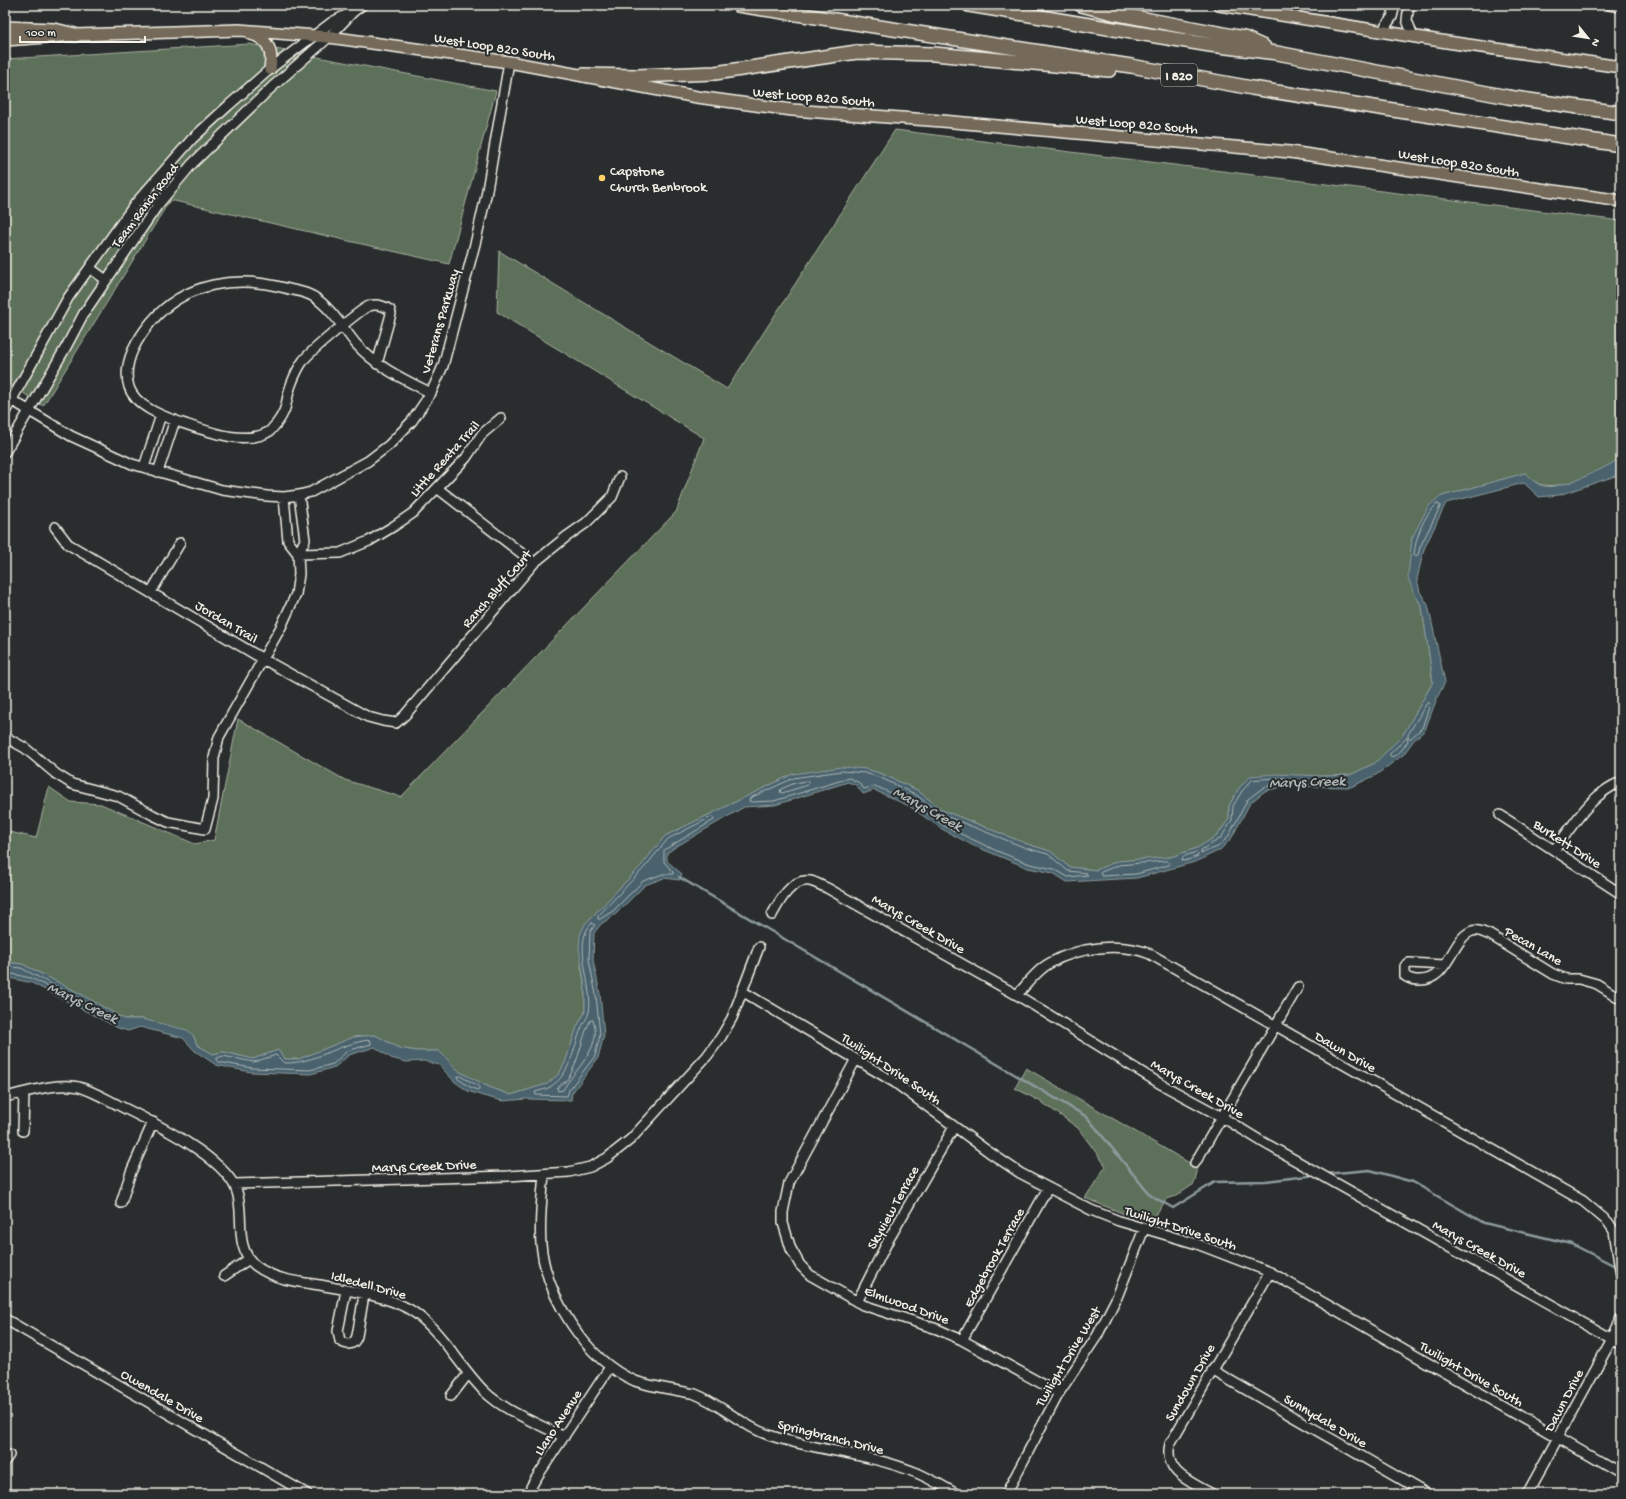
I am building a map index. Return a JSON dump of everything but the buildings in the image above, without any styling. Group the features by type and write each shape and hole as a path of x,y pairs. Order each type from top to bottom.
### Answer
{"highway":[{"name":"I 820","path":"738,5 1131,66 1260,89 1621,145"},
{"path":"969,5 1203,44 1277,53 1508,97 1621,113"},
{"path":"1081,5 1113,13 1244,38 1277,53"},
{"path":"5,28 54,30 75,35"},
{"path":"583,75 637,76 715,73 857,52 934,54 1105,70 1131,66"}],"main road":[{"path":"1219,5 1621,67"},
{"path":"238,30 259,37 265,41 272,53 270,69"},
{"name":"West Loop 820 South","path":"5,40 75,35 238,30 313,36 509,62 697,97 792,110 942,121 1290,152 1621,201"}],"street":[{"name":"Team Ranch Road","path":"5,412 8,398 68,298 135,204 192,139 270,69 332,22 362,5"},
{"path":"1383,30 1392,17 1395,5"},
{"path":"1409,5 1407,20 1413,36"},
{"path":"1610,5 1621,7"},
{"name":"Team Ranch Road","path":"5,452 84,314 157,206 204,152 272,87 329,38 352,12"},
{"name":"Veterans Parkway","path":"8,398 71,436 132,464 222,490 284,497 299,495 311,492 368,462 389,445 412,421 431,393 443,366 486,196 509,62"},
{"path":"192,139 204,152"},
{"path":"90,268 106,280"},
{"path":"377,364 391,314 390,310 380,306 368,306 342,325 304,359 291,386 285,412 271,431 256,437 225,436 161,415 135,399 129,389 126,370 129,360 151,322 177,299 205,286 237,281 272,284 300,291 312,296 324,305 342,325 356,344 377,364 395,376 431,393"},
{"path":"144,467 161,415"},
{"name":"Little Reata Trail","path":"298,554 340,553 369,541 413,513 466,458 482,434 500,418"},
{"path":"158,472 175,420"},
{"name":"Ranch Bluff Court","path":"396,723 410,709 534,563 600,510 612,497 620,477"},
{"path":"436,488 534,563"},
{"path":"5,737 25,748 56,774 72,784 118,796 168,822 205,829 213,799 214,758 219,737 281,627 293,602 298,581 298,554 305,540 299,495"},
{"path":"284,497 288,542 298,554"},
{"name":"Jordan Trail","path":"55,527 68,544 263,659 368,717 396,723"},
{"path":"151,592 180,543"},
{"path":"1554,850 1593,800 1614,785 1621,782"},
{"name":"Burkett Drive","path":"1500,815 1621,894"},
{"name":"Marys Creek Drive","path":"772,915 788,890 800,882 809,881 847,898 1017,995 1159,1083 1222,1117 1621,1344"},
{"name":"Pecan Lane","path":"1444,964 1466,935 1473,931 1480,931 1490,935 1553,974 1566,979 1578,979 1597,984 1621,999"},
{"name":"Marys Creek Drive","path":"234,1184 544,1174 570,1172 590,1167 607,1158 631,1139 707,1056 721,1037 732,1018 759,947"},
{"name":"Dawn Drive","path":"1017,995 1033,977 1049,963 1078,952 1122,948 1139,950 1150,954 1275,1027 1583,1201 1608,1222 1614,1231 1621,1276"},
{"path":"1195,1163 1298,987"},
{"name":"Twilight Drive South","path":"742,991 894,1082 954,1127 1020,1172 1048,1188 1091,1210 1144,1229 1197,1244 1270,1272 1621,1474"},
{"name":"Elmwood Drive","path":"856,1059 789,1183 783,1212 783,1223 791,1249 800,1265 810,1275 857,1302 937,1329 962,1340 1059,1393"},
{"path":"5,1097 57,1086 78,1087 94,1093 153,1122 212,1160 234,1184"},
{"path":"23,1130 24,1093"},
{"path":"121,1203 131,1172 153,1122"},
{"name":"Skyview Terrace","path":"857,1302 889,1239 954,1127"},
{"name":"Springbranch Drive","path":"544,1174 540,1221 541,1245 547,1273 556,1297 579,1335 610,1367 637,1381 703,1397 744,1423 774,1437 873,1460 916,1473 957,1494"},
{"name":"Idledell Drive","path":"234,1184 239,1197 242,1245 249,1259 261,1270 292,1282 319,1285 392,1302 415,1313 438,1336 468,1374 485,1392 498,1402 564,1437"},
{"name":"Edgebrook Terrace","path":"962,1340 1048,1188"},
{"name":"Twilight Drive West","path":"1006,1494 1059,1393 1097,1336 1114,1303 1144,1229"},
{"path":"224,1276 249,1259"},
{"name":"Sundown Drive","path":"1212,1494 1177,1473 1168,1460 1170,1444 1270,1272"},
{"path":"346,1291 338,1331 340,1341 348,1345 355,1341 357,1336 364,1295"},
{"name":"Dawn Drive","path":"1527,1494 1612,1339 1621,1318"},
{"name":"Owendale Drive","path":"5,1319 307,1494"},
{"name":"Llano Avenue","path":"530,1494 531,1487 535,1480 610,1367"},
{"name":"Sunnydale Drive","path":"1212,1370 1427,1494"},
{"path":"451,1396 468,1374"}],"green space":[{"path":"249,44 496,91 449,264 170,200 43,406 5,381 5,59"},
{"path":"895,130 1621,221 1621,458 1584,478 1573,482 1553,486 1541,485 1525,473 1439,497 1412,538 1411,553 1413,591 1422,607 1433,682 1403,735 1375,763 1350,775 1324,776 1239,788 1229,806 1229,819 1217,836 1197,848 1171,857 1118,861 1096,870 1069,867 1050,851 1027,844 942,810 917,790 882,774 866,769 793,774 665,836 641,866 585,924 581,966 585,987 585,1012 577,1027 565,1063 559,1074 547,1084 511,1095 489,1087 460,1072 439,1051 416,1051 399,1048 375,1035 354,1037 299,1059 285,1059 278,1050 253,1059 223,1052 213,1054 197,1045 193,1035 142,1019 124,1019 77,992 22,964 5,962 5,831 36,838 49,787 71,802 101,804 195,844 214,840 238,719 345,780 401,797 676,512 704,438 497,312 499,251 727,389"},
{"path":"1026,1068 1198,1168 1194,1184 1176,1196 1167,1199 1151,1221 1132,1217 1085,1198 1106,1166 1078,1128 1043,1103 1015,1088"}],"water":[{"name":"Marys Creek","path":"1621,458 1621,474 1559,495 1539,497 1524,483 1446,503 1424,549 1417,579 1420,592 1428,605 1445,682 1437,698 1425,730 1414,740 1403,755 1376,775 1351,787 1286,786 1265,791 1250,803 1231,839 1220,850 1195,862 1137,878 1067,882 1053,873 1028,868 972,845 942,829 909,806 874,790 863,794 856,785 848,782 775,805 744,807 677,846 667,853 667,861 682,874 680,880 664,878 645,885 616,914 601,924 594,933 593,960 600,994 604,1035 598,1058 572,1093 571,1100 526,1099 503,1101 483,1096 468,1091 455,1082 439,1065 424,1061 406,1062 391,1058 375,1047 349,1055 335,1067 311,1074 251,1072 216,1065 195,1051 183,1038 140,1027 128,1031 118,1028 30,982 5,979 5,962 22,964 77,992 124,1019 142,1019 187,1030 193,1035 197,1045 213,1054 223,1052 253,1059 278,1050 285,1059 299,1059 354,1037 375,1035 399,1048 416,1051 439,1051 460,1072 489,1087 511,1095 547,1084 559,1074 565,1063 577,1027 585,1012 585,987 579,948 580,935 585,924 641,866 665,836 793,774 842,767 866,769 882,774 917,790 942,810 1027,844 1050,851 1069,867 1096,870 1118,861 1171,857 1197,848 1217,836 1229,819 1229,806 1239,788 1251,776 1275,774 1324,776 1350,775 1375,763 1403,735 1433,682 1422,607 1413,591 1408,577 1412,538 1428,507 1439,497 1525,473 1540,485 1548,487 1558,486 1569,483 1604,468"}],"waterway":[{"path":"679,877 1087,1117 1150,1195 1173,1208 1215,1182 1266,1181 1316,1175"},
{"path":"1325,1174 1370,1170 1413,1182 1484,1223 1572,1244 1617,1267"}],"place":[{"name":"Capstone Church Benbrook","path":"602,178"}]}
